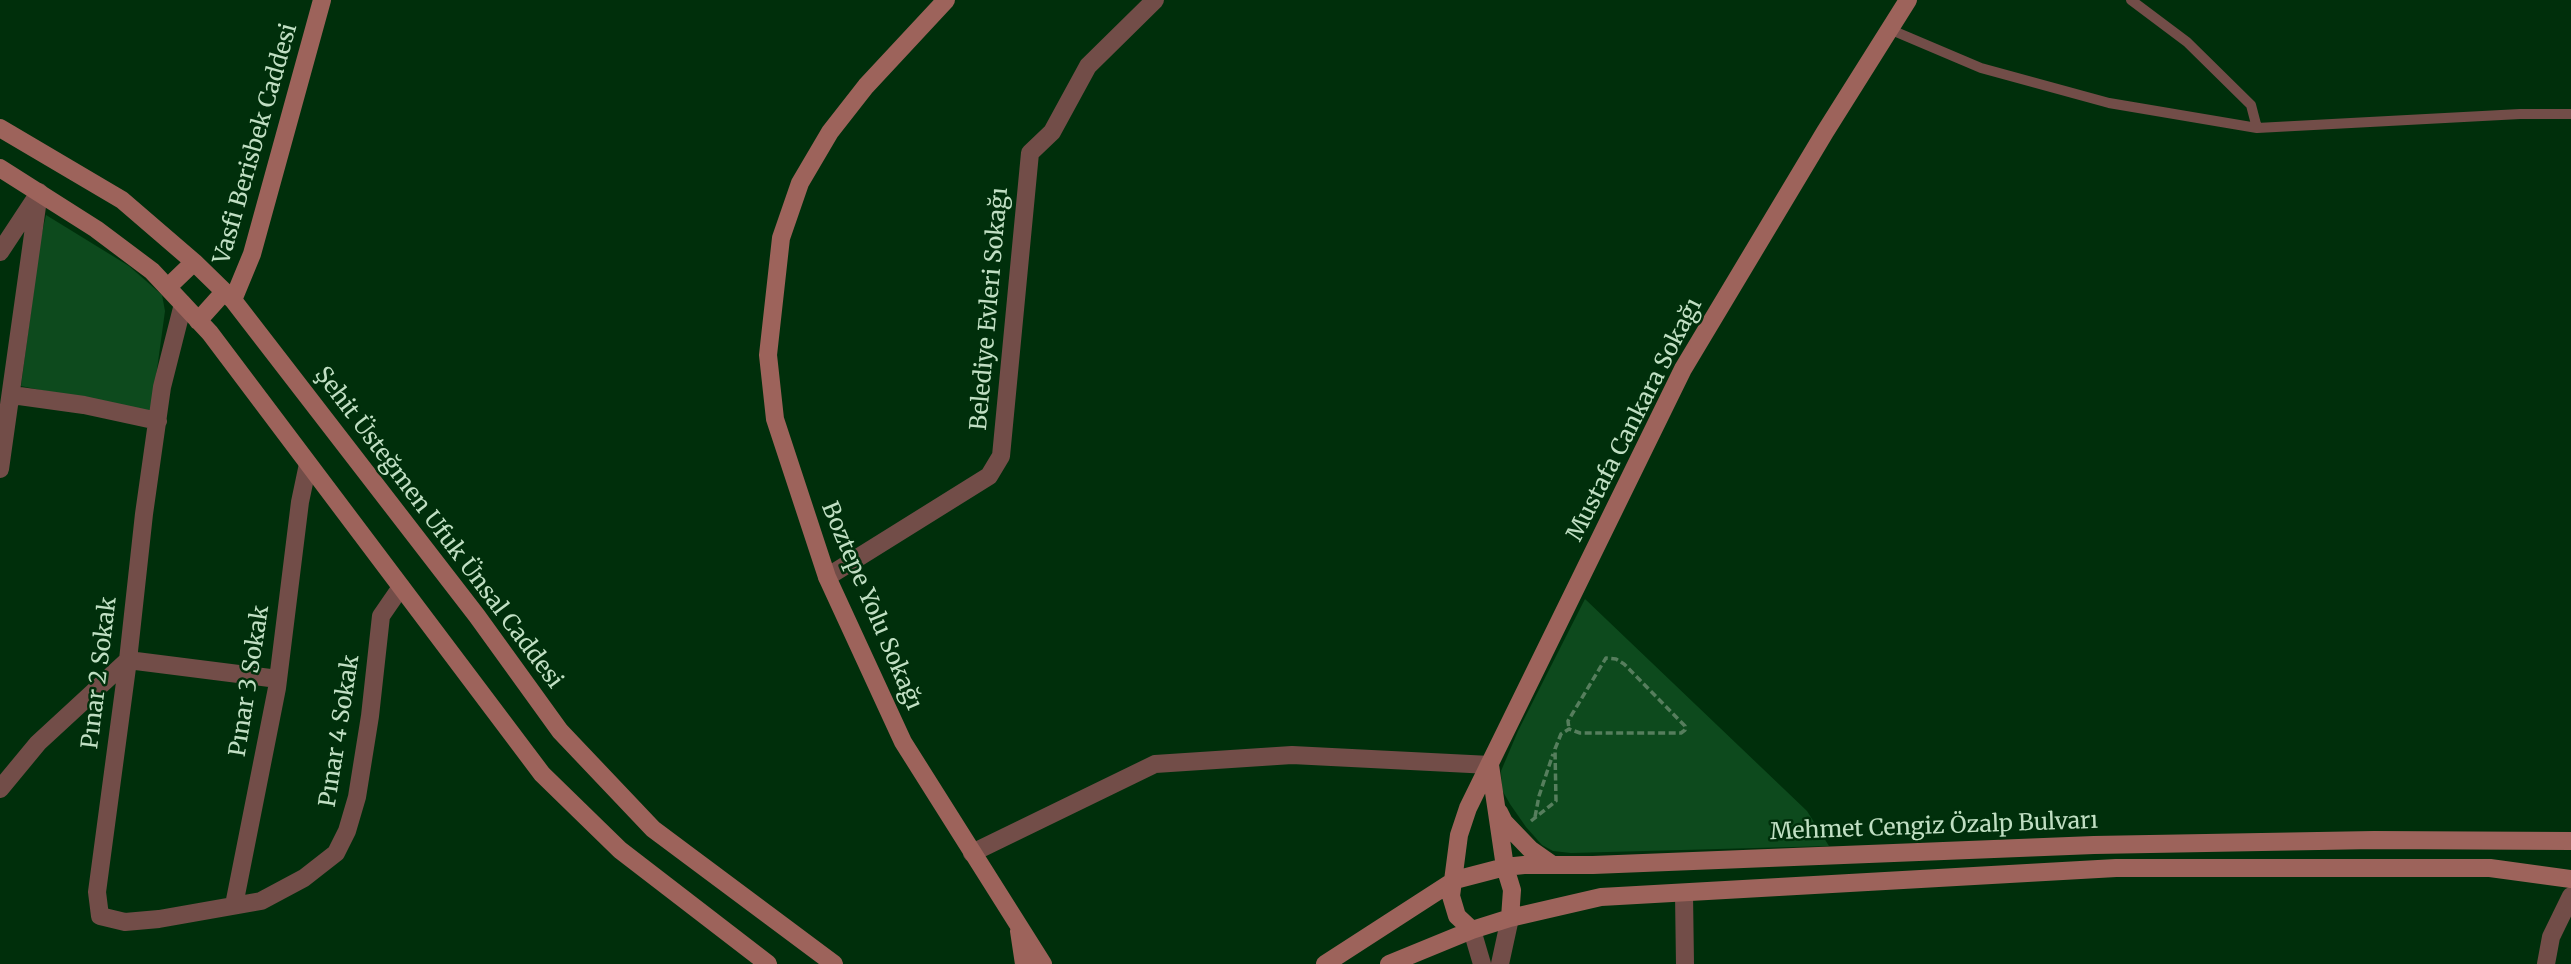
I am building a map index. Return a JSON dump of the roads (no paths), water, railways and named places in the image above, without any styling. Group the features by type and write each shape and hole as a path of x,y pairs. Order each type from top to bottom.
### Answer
{"main road":[{"name":"Vasfi Berisbek Caddesi","path":"198,321 228,296 252,254 322,0"},
{"name":"Boztepe Yolu Sokağı","path":"946,0 866,86 830,132 800,183 781,238 768,355 775,419 827,577 903,743 1043,964"},
{"name":"Mustafa Cankara Sokağı","path":"1455,880 1459,835 1468,808 1683,369 1825,132 1908,0"},
{"name":"Şehit Üsteğmen Ufuk Ünsal Caddesi","path":"0,128 122,200 194,262 228,296 477,616 561,731 653,829 834,964"},
{"path":"0,168 96,229 152,271 168,287 210,333 542,774 620,850 768,964"},
{"path":"168,287 194,262"},
{"path":"1490,765 1505,867 1512,890 1510,918"},
{"path":"1498,809 1504,821 1530,849 1550,863"},
{"name":"Mehmet Cengiz Özalp Bulvarı","path":"1325,964 1455,880 1505,867 1550,863 1593,865 2094,845 2374,840 2571,842"},
{"path":"1389,964 1472,930 1510,918 1601,897 2116,868 2490,868 2571,879"},
{"path":"1455,880 1451,896 1454,910 1461,922 1472,930"},
{"path":"1017,920 1024,964"}],"street":[{"name":"Belediye Evleri Sokağı","path":"827,577 989,476 1001,456 1030,153 1052,132 1088,66 1155,0"},
{"path":"0,252 39,192"},
{"path":"0,469 12,396 8,360 39,192"},
{"name":"Pınar 2 Sokak","path":"183,304 169,355 144,514 128,660 97,892 100,916 125,922 234,905"},
{"path":"12,396 84,405 158,421"},
{"name":"Pınar 3 Sokak","path":"234,905 278,679 300,502 308,464"},
{"name":"Pınar 4 Sokak","path":"234,905 261,901 304,878 336,853 347,831 357,797 382,616 401,587"},
{"path":"0,789 38,743 128,660 278,679"},
{"path":"972,853 1155,764 1292,755 1490,765"},
{"path":"1684,894 1685,964"},
{"path":"2546,964 2551,937 2571,896"},
{"path":"1500,964 1510,918"},
{"path":"1472,930 1482,964"}],"lane":[{"path":"2131,0 2186,41 2251,105 2257,128"},
{"path":"1889,29 1981,68 2109,103 2257,128 2519,114 2571,114"}]}
